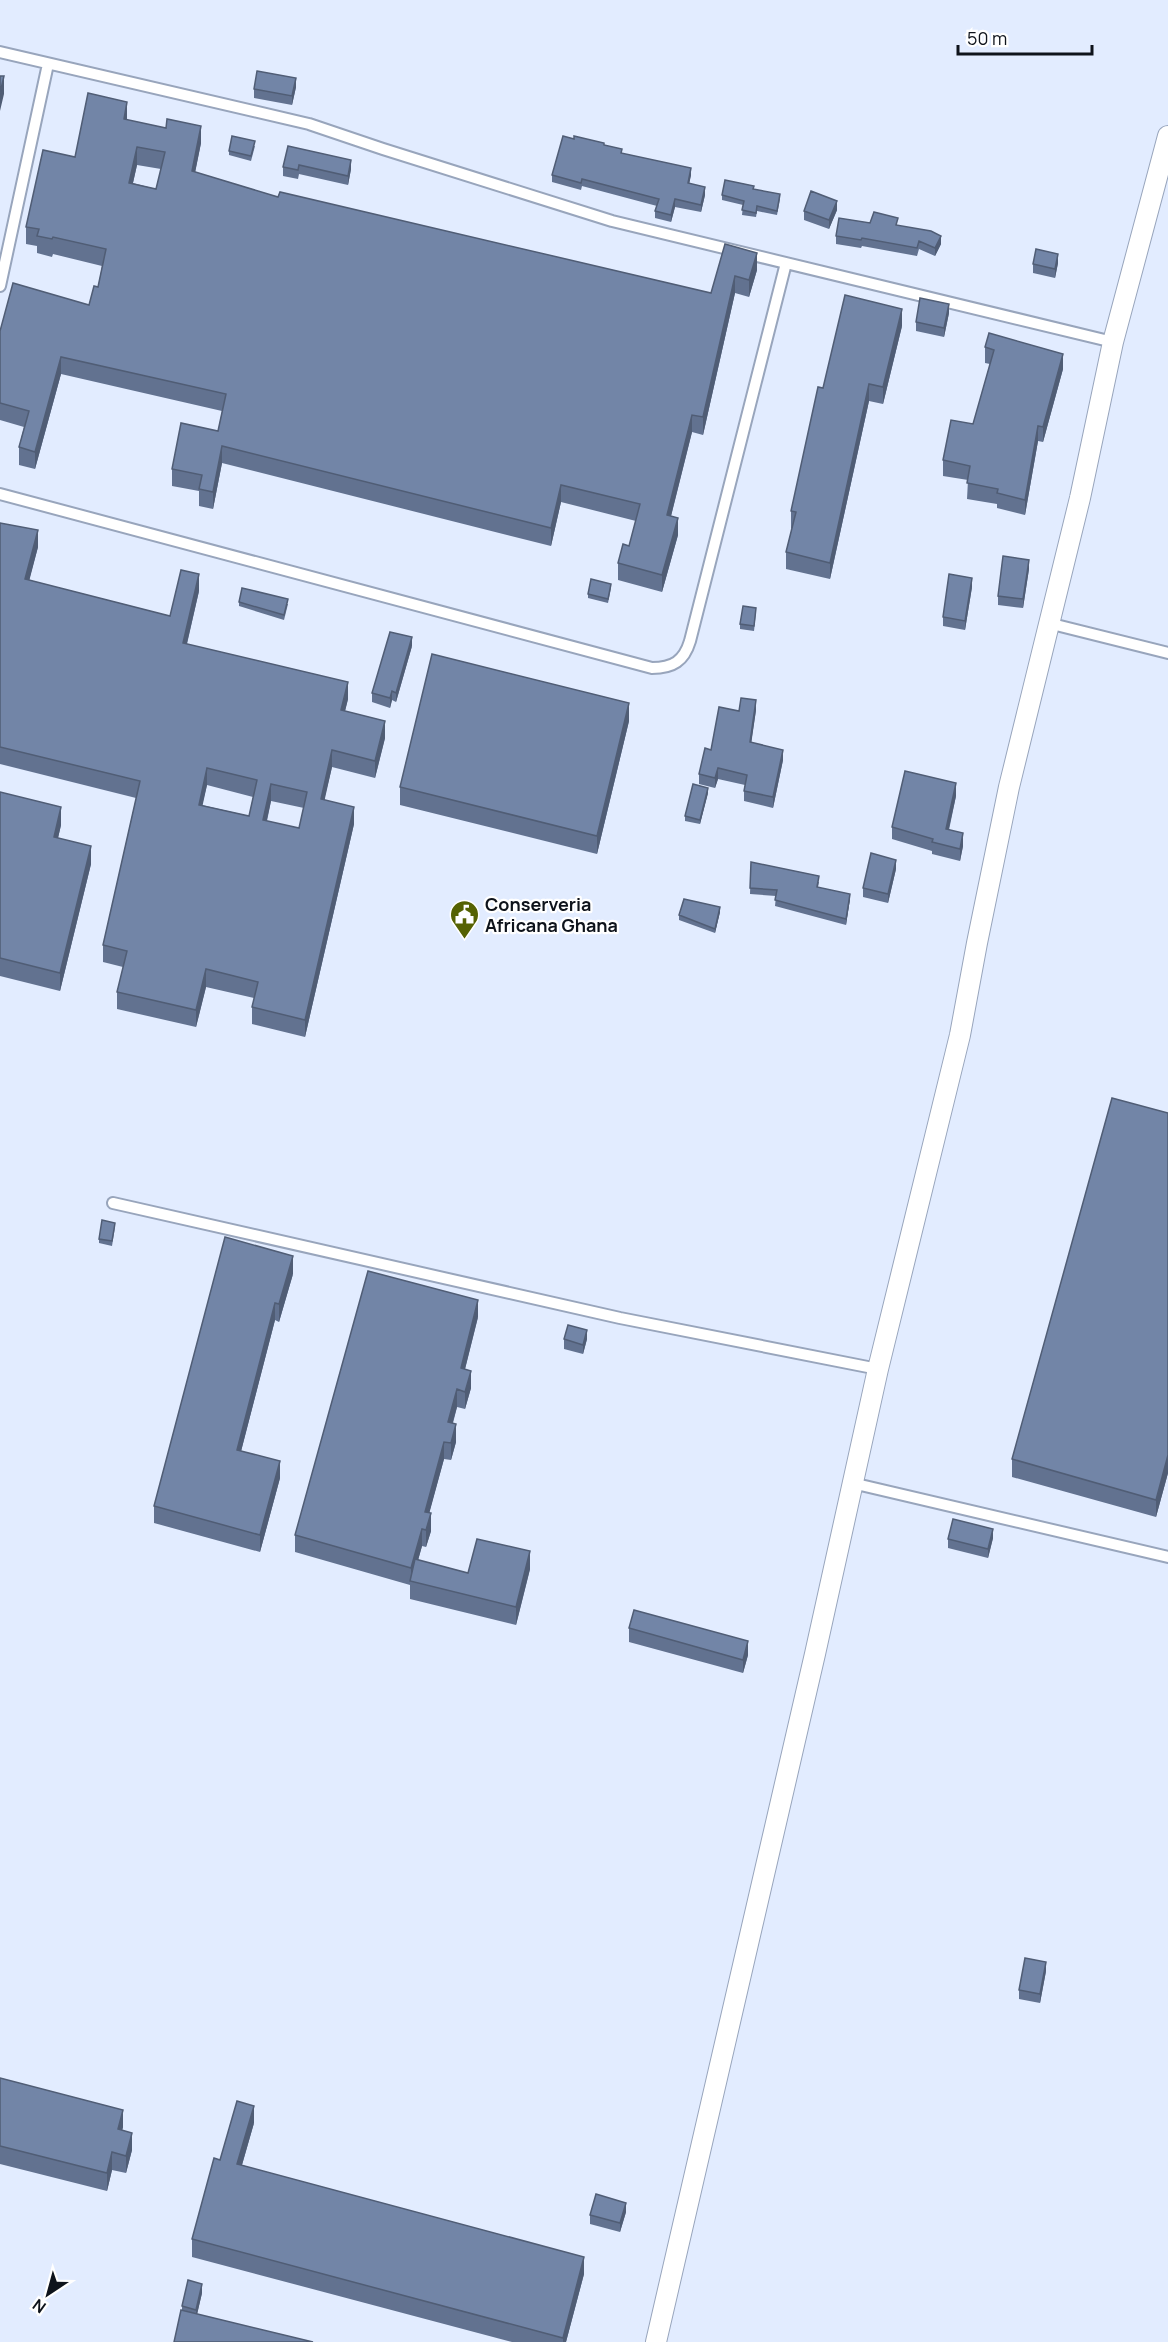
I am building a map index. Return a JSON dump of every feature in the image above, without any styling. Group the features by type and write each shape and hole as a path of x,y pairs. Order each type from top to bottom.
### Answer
{"street":[{"path":"656,2342 878,1369 960,1035 1005,810 1048,623 1080,498 1113,342 1168,136"}],"lane":[{"path":"0,52 309,124 612,221 1113,342"},
{"path":"0,286 48,64"},
{"path":"0,494 652,668 665,668 678,663 686,654 690,641 786,263"},
{"path":"1048,623 1168,652"},
{"path":"113,1203 620,1318 878,1369"},
{"path":"852,1484 1168,1557"}],"shaded area":[{"path":"0,0 1168,0 1168,2342 0,2342"}],"building":[{"path":"257,71 296,78 292,96 254,89"},
{"path":"0,76 4,76 0,93"},
{"path":"88,93 127,102 124,119 166,128 167,119 201,126 192,171 278,197 280,192 711,293 725,244 757,253 749,280 735,276 703,417 692,415 667,515 678,518 662,575 618,563 623,544 629,546 640,504 561,485 551,528 222,446 213,492 199,489 202,475 172,469 181,423 218,431 226,394 61,357 35,452 19,447 29,411 0,403 0,331 13,283 89,305 94,286 98,287 106,249 53,237 52,239 37,236 39,229 26,227 43,150 75,157","holes":["137,147 165,152 156,189 129,183"]},
{"path":"232,136 255,141 251,156 229,151"},
{"path":"563,136 574,139 574,136 604,143 604,145 622,149 621,153 691,168 688,183 705,187 701,205 675,199 671,215 655,211 659,199 582,179 581,183 552,175"},
{"path":"288,146 351,160 348,176 299,165 298,170 283,167"},
{"path":"725,180 754,186 753,189 780,194 777,211 757,206 756,213 742,210 744,201 722,195"},
{"path":"811,191 837,201 829,220 804,211"},
{"path":"874,212 898,218 896,225 931,231 941,236 935,248 919,241 917,248 862,238 861,240 836,236 839,218 870,223"},
{"path":"1036,249 1058,254 1055,269 1033,264"},
{"path":"845,295 902,309 883,387 869,384 830,563 786,552 796,512 791,511 818,387 823,388"},
{"path":"920,298 949,304 944,328 916,322"},
{"path":"989,333 1063,354 1043,427 1038,426 1025,500 997,493 998,489 967,483 970,466 943,460 951,420 973,424 994,350 985,347"},
{"path":"0,523 38,530 25,579 170,616 181,570 199,574 183,643 348,682 341,710 385,721 375,761 332,750 321,799 354,807 305,1020 252,1007 258,982 206,969 196,1010 117,992 127,951 103,945 140,781 0,747","holes":["207,768 257,780 249,816 199,805","271,784 307,792 299,828 263,820"]},
{"path":"1003,556 1029,560 1023,599 998,596"},
{"path":"949,574 972,578 965,621 943,617"},
{"path":"591,579 611,584 608,599 588,594"},
{"path":"242,588 288,599 284,615 239,602"},
{"path":"743,606 756,608 754,626 740,624"},
{"path":"390,632 412,637 396,693 392,691 390,698 372,693"},
{"path":"432,654 629,703 597,836 400,787"},
{"path":"741,698 756,700 750,742 783,750 773,797 744,791 747,775 718,768 715,778 699,774 705,748 711,750 719,707 739,711"},
{"path":"905,771 956,783 946,829 963,833 960,849 932,842 933,839 892,827"},
{"path":"693,784 708,788 700,820 685,816"},
{"path":"0,792 61,807 54,837 91,846 60,973 0,958"},
{"path":"871,853 896,860 888,894 863,888"},
{"path":"751,862 819,876 817,887 850,894 846,919 775,900 777,890 750,888"},
{"path":"684,899 720,907 715,929 679,915"},
{"path":"1112,1098 1168,1113 1168,1455 1156,1500 1012,1459"},
{"path":"102,1220 115,1223 112,1241 99,1239"},
{"path":"225,1237 293,1256 279,1304 275,1303 237,1450 280,1461 260,1535 154,1506"},
{"path":"368,1271 478,1300 461,1368 471,1371 465,1392 457,1389 448,1422 456,1424 451,1443 444,1442 425,1512 431,1513 426,1530 422,1529 411,1568 295,1535"},
{"path":"568,1325 587,1330 583,1345 564,1339"},
{"path":"953,1519 993,1529 988,1549 948,1539"},
{"path":"477,1539 530,1551 516,1607 410,1581 415,1559 468,1573"},
{"path":"634,1610 748,1641 743,1660 629,1628"},
{"path":"1025,1958 1046,1962 1040,1994 1019,1990"},
{"path":"0,2078 123,2110 118,2129 132,2133 126,2156 112,2152 107,2173 0,2146"},
{"path":"237,2101 254,2106 237,2164 584,2257 563,2338 192,2239 214,2158 220,2160"},
{"path":"596,2194 626,2203 620,2223 590,2215"},
{"path":"188,2280 202,2284 196,2310 182,2306"},
{"path":"181,2310 313,2342 174,2342"}],"place":[{"name":"Conserveria Africana Ghana","path":"464,940"}]}
